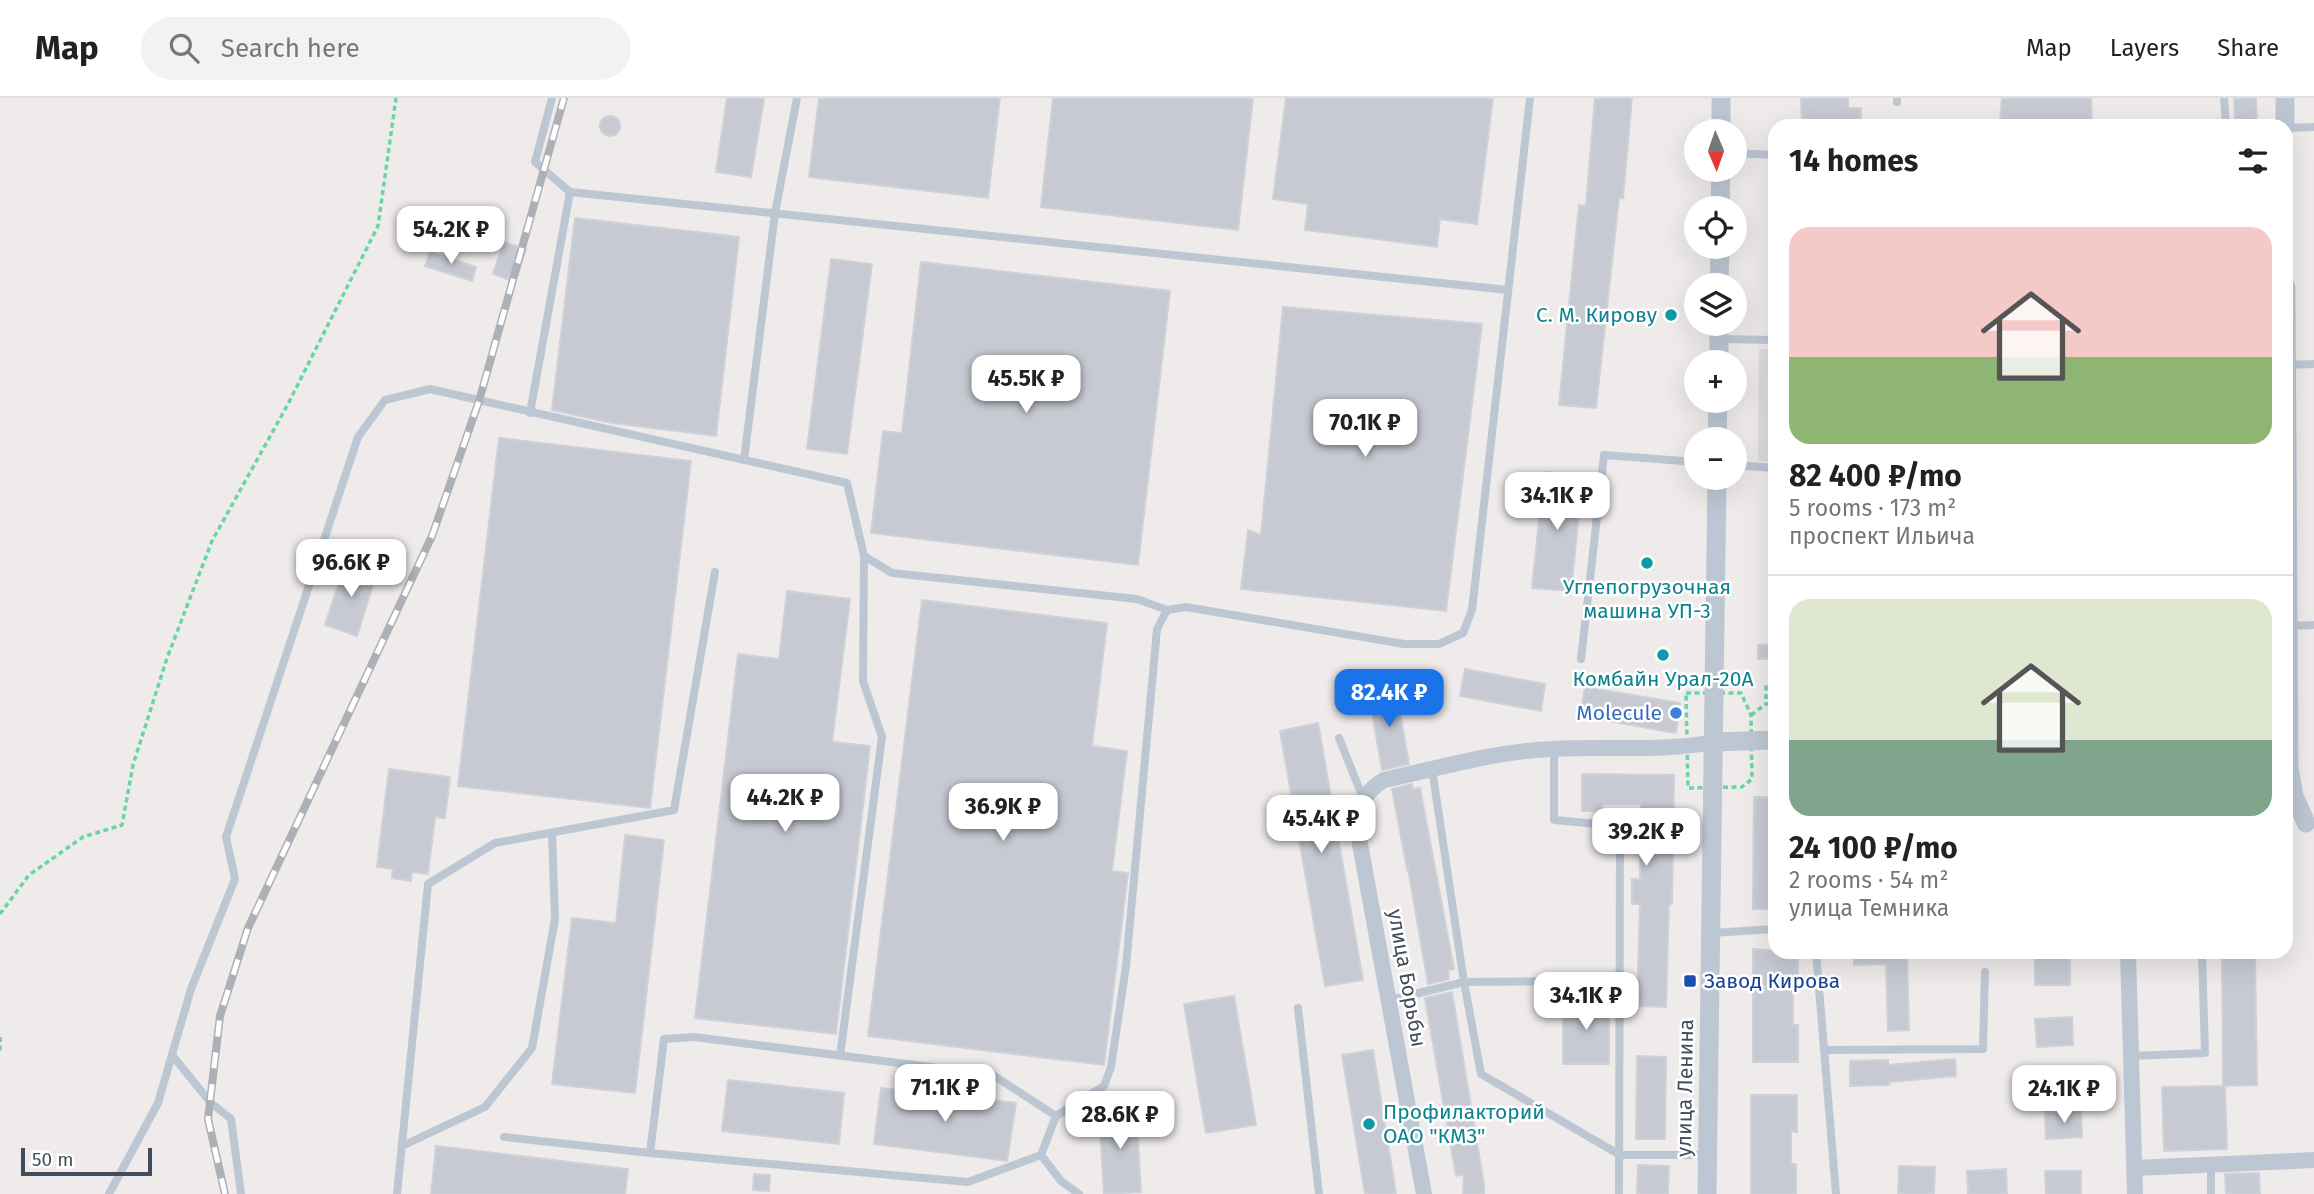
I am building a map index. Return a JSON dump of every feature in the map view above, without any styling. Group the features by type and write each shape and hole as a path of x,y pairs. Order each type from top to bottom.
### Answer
{"street":[{"path":"1721,98 1721,119"},
{"path":"2285,98 2285,119"},
{"name":"улица Ленина","path":"1707,1194 1717,490"},
{"path":"1363,798 1372,787 1384,780 1519,752 1554,749 1663,749 1714,742 1768,740"},
{"path":"2293,791 2310,825"},
{"name":"улица Борьбы","path":"1363,798 1357,814 1358,833 1424,1194"},
{"path":"2293,816 2310,825"},
{"path":"2128,959 2135,1194"},
{"path":"2135,1168 2314,1160"}],"lane":[{"path":"552,98 535,162 570,192 1508,290"},
{"path":"744,460 775,214 797,98"},
{"path":"864,556 892,573 1137,599 1167,610 1186,607 1404,644 1439,644 1463,633 1472,610 1530,98"},
{"path":"2224,98 2226,119"},
{"path":"2293,127 2314,127"},
{"path":"1747,154 1768,155"},
{"path":"530,413 570,192"},
{"path":"1747,336 1768,339"},
{"path":"2293,365 2314,364"},
{"path":"109,1194 158,1103 191,989 235,879 226,837 358,437 385,400 430,389 847,483 864,556 863,681 881,737 840,1056"},
{"path":"1581,659 1604,456 1684,462"},
{"path":"1747,466 1768,468"},
{"path":"397,1194 428,884 495,843 674,810 715,572"},
{"path":"504,1137 968,1182 1041,1155 1056,1116 1104,1086 1111,1067 1126,966 1157,629 1167,610"},
{"path":"2293,626 2314,625"},
{"path":"1339,738 1363,798"},
{"path":"1554,749 1554,820 1620,826 1619,1194"},
{"path":"1432,769 1464,982 1482,1074 1620,1155 1708,1155"},
{"path":"402,1146 485,1107 532,1048 555,919 552,833"},
{"path":"1709,933 1768,929"},
{"path":"1817,959 1836,1194"},
{"path":"2133,1056 2205,1053 2202,959"},
{"path":"1824,1050 1983,1049 1985,972"},
{"path":"1390,1000 1464,982 1619,981"},
{"path":"1298,1008 1318,1194"},
{"path":"650,1153 664,1039 694,1037 993,1075 1056,1116"},
{"path":"172,1055 210,1102 231,1119 241,1194"},
{"path":"1041,1155 1061,1181 1079,1194"},
{"path":"2211,1165 2211,1194"}],"path":[{"path":"0,914 29,875 83,837 122,825 133,765 212,541 288,404 378,226 396,98"},
{"path":"1751,715 1766,704 1768,685"},
{"path":"0,1037 0,1051"}],"shaded area":[{"path":"1759,349 1768,349 1768,462 1758,461"}],"building":[{"path":"727,98 764,98 751,177 716,172"},
{"path":"819,98 1000,98 988,198 809,177"},
{"path":"1053,98 1253,98 1238,230 1041,207"},
{"path":"1286,98 1493,98 1477,224 1440,219 1437,247 1305,230 1308,204 1273,199"},
{"path":"1595,98 1632,98 1623,198 1619,198 1596,408 1559,405 1579,205 1586,206"},
{"path":"1801,98 1848,98 1848,108 1861,108 1861,119 1802,119"},
{"path":"2002,98 2091,98 2092,119 2000,119"},
{"path":"2234,98 2256,98 2257,119 2235,119"},
{"path":"610,116 617,119 620,126 617,133 610,136 603,133 600,126 603,119"},
{"path":"575,218 739,237 716,436 612,423 552,410"},
{"path":"504,242 526,249 515,282 493,274"},
{"path":"430,252 476,267 472,281 425,266"},
{"path":"831,259 872,264 847,454 807,449"},
{"path":"921,262 1170,291 1138,565 871,533 883,431 902,433"},
{"path":"1283,307 1482,324 1446,611 1241,589 1248,530 1261,535"},
{"path":"499,438 691,461 650,808 458,786"},
{"path":"1544,472 1583,476 1571,591 1532,588"},
{"path":"346,562 377,572 357,636 325,625"},
{"path":"787,591 850,599 832,742 870,746 836,1034 695,1018 738,654 779,659"},
{"path":"922,600 1107,623 1092,746 1127,751 1112,871 1128,873 1104,1065 868,1036"},
{"path":"1768,644 1768,659 1758,659 1758,645"},
{"path":"1465,669 1545,684 1541,711 1460,696"},
{"path":"1585,687 1680,703 1676,733 1580,716"},
{"path":"1396,689 1409,764 1382,770 1369,694"},
{"path":"1318,723 1363,980 1325,986 1280,731"},
{"path":"389,769 450,777 445,818 435,817 428,874 412,872 411,881 392,878 393,869 377,867"},
{"path":"1582,774 1674,775 1672,904 1669,904 1666,1007 1637,1006 1640,904 1632,904 1632,879 1640,879 1641,804 1603,804 1602,811 1582,811"},
{"path":"1412,784 1413,789 1420,788 1454,969 1448,970 1449,979 1428,984 1392,789"},
{"path":"1754,797 1768,797 1768,909 1753,909"},
{"path":"625,835 664,840 635,1093 552,1084 572,918 616,923"},
{"path":"1753,949 1768,950 1768,959 1798,959 1798,990 1793,990 1793,1025 1798,1025 1798,1062 1753,1062"},
{"path":"1854,959 1907,959 1909,1030 1888,1031 1886,964 1854,965"},
{"path":"2035,959 2070,959 2070,985 2035,985"},
{"path":"2222,959 2255,959 2257,1085 2225,1086 2227,1149 2164,1151 2162,1087 2223,1086"},
{"path":"1452,992 1484,1194 1463,1194 1464,1174 1456,1176 1425,998"},
{"path":"1234,996 1256,1125 1206,1133 1184,1004"},
{"path":"1563,1000 1609,1000 1609,1064 1563,1064"},
{"path":"2072,1017 2073,1045 2037,1047 2035,1019"},
{"name":"Профилакторий ОАО \"КМЗ\"","path":"1373,1050 1396,1194 1365,1194 1342,1055"},
{"path":"1637,1056 1666,1057 1665,1139 1636,1139"},
{"path":"1955,1059 1956,1076 1889,1082 1889,1085 1850,1086 1850,1061 1888,1060 1888,1065"},
{"path":"728,1080 844,1093 839,1144 722,1131"},
{"path":"881,1088 1016,1103 1007,1161 874,1144"},
{"path":"1751,1095 1797,1095 1797,1132 1791,1131 1791,1164 1796,1164 1796,1194 1751,1194"},
{"path":"1136,1108 1141,1192 1104,1194 1099,1110"},
{"path":"2081,1110 2082,1137 2046,1139 2045,1112"},
{"path":"436,1146 628,1169 625,1194 431,1194"},
{"path":"1638,1165 1669,1166 1668,1194 1637,1194"},
{"path":"1899,1166 1935,1167 1934,1194 1898,1194"},
{"path":"2006,1169 2007,1194 1968,1194 1967,1171"},
{"path":"2045,1171 2081,1171 2081,1194 2046,1194"},
{"path":"2259,1173 2260,1194 2226,1194 2225,1174"},
{"path":"754,1174 770,1175 769,1191 753,1190"}],"railway":[{"path":"225,1194 208,1119 220,1016 248,928 432,536 479,401 564,98"}],"place":[{"name":"С. М. Кирову","path":"1671,315"},
{"name":"Углепогрузочная машина УП-3","path":"1647,563"},
{"name":"Комбайн Урал-20А","path":"1663,655"},
{"name":"Molecule","path":"1676,713"},
{"name":"Завод Кирова","path":"1690,981"},
{"name":"Профилакторий ОАО \"КМЗ\"","path":"1369,1124"}]}
